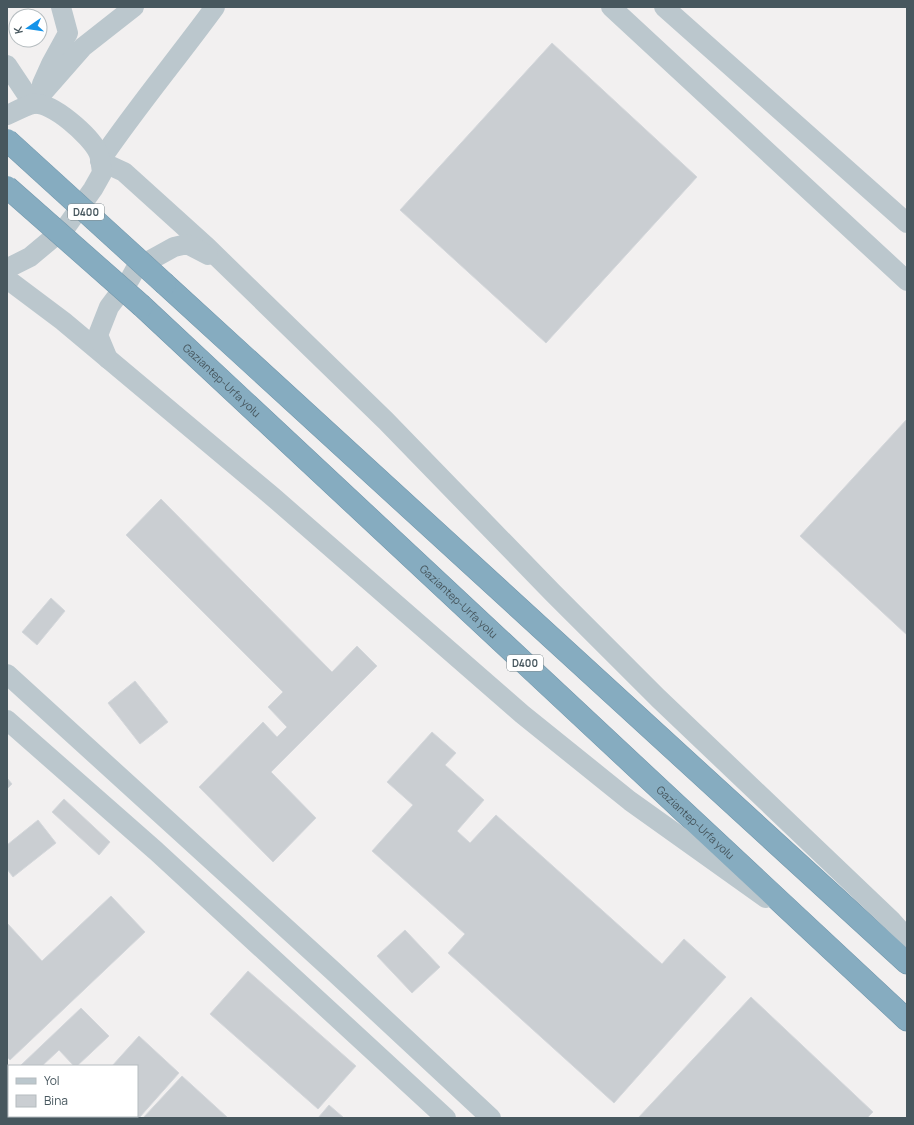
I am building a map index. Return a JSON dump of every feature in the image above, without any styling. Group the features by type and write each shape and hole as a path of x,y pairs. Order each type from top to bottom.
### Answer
{"highway":[{"name":"D400","path":"7,140 907,963"},
{"name":"Gaziantep-Urfa yolu","path":"7,187 142,306 907,1020"}],"street":[{"path":"33,104 51,64 68,33 61,7"},
{"path":"7,115 33,104 83,47 134,7"},
{"path":"100,161 120,131 215,7"},
{"path":"611,7 907,281"},
{"path":"664,7 907,223"},
{"path":"7,65 33,104 42,105 57,111 84,134 98,153 102,174 93,190 66,226 30,257 7,267"},
{"path":"100,161 124,172 227,266 386,421 552,592 658,698 886,916 907,938"},
{"path":"109,360 98,335 109,307 130,279 136,268 174,247 187,244 227,266"},
{"path":"7,279 63,321 273,497 522,714 630,801 815,934"},
{"path":"7,674 332,970 491,1118"},
{"path":"7,720 156,851 446,1118"}],"building":[{"path":"552,43 697,177 546,343 400,210"},
{"path":"907,419 907,635 800,536"},
{"path":"161,499 332,672 357,646 377,666 271,772 316,818 273,862 199,787 263,722 277,737 287,727 268,707 283,692 126,535"},
{"path":"51,598 65,611 37,645 22,632"},
{"path":"135,681 168,722 140,744 108,703"},
{"path":"432,732 456,753 445,765 484,800 457,831 470,843 496,815 662,964 684,939 726,977 614,1103 448,953 465,934 372,851 413,805 387,782"},
{"path":"7,778 12,784 7,789"},
{"path":"64,799 110,842 99,855 52,812"},
{"path":"38,820 56,843 13,877 7,869 7,845"},
{"path":"111,896 145,932 10,1060 7,1057 7,923 42,961"},
{"path":"405,930 440,967 412,993 377,956"},
{"path":"248,971 356,1066 318,1109 210,1014"},
{"path":"751,997 873,1112 867,1118 638,1118"},
{"path":"81,1008 109,1036 78,1065 73,1065 59,1050 43,1065 21,1065"},
{"path":"139,1036 179,1073 139,1118 96,1118 94,1117 138,1117 138,1065 113,1065"},
{"path":"182,1076 228,1118 143,1118"},
{"path":"329,1105 344,1118 318,1118"}]}
